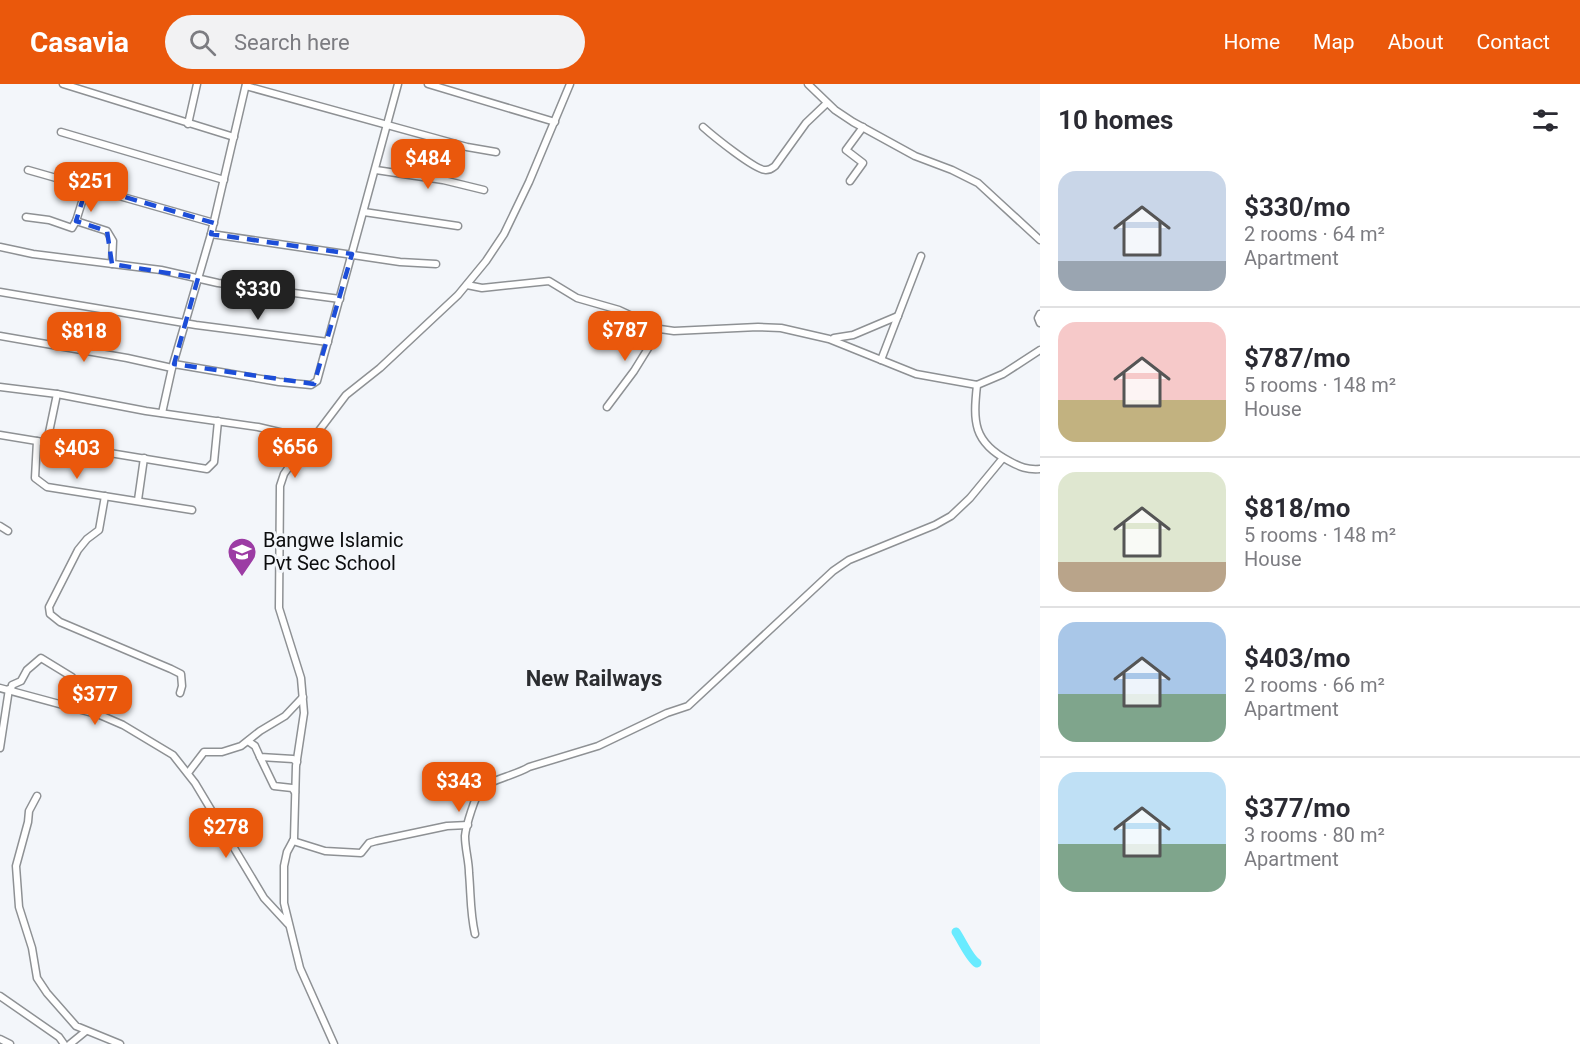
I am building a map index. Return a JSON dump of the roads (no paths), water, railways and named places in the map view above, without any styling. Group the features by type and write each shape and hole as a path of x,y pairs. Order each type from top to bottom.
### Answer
{"street":[{"path":"63,84 234,137"},
{"path":"188,124 197,84"},
{"path":"0,336 233,376 314,384 318,378 399,84"},
{"path":"428,84 555,122"},
{"path":"334,1044 300,968 284,903 284,866 287,852 293,841 297,762 304,718 301,678 279,608 278,497 284,474 305,444 318,432 350,391 380,368 467,285 486,261 504,234 570,84"},
{"path":"808,84 843,116 915,156 978,183 1040,240"},
{"path":"162,413 214,223 246,85 467,147 496,152"},
{"path":"703,127 756,166 769,170 775,166 806,123 827,103"},
{"path":"850,181 863,163 846,150 863,127"},
{"path":"61,132 224,180"},
{"path":"28,170 214,223"},
{"path":"376,170 443,180 484,190"},
{"path":"26,217 49,220 72,228 87,186"},
{"path":"364,212 458,226"},
{"path":"76,221 107,231 113,241 112,264"},
{"path":"211,234 400,262 436,264"},
{"path":"0,247 33,254 161,270 198,279 340,299"},
{"path":"881,360 921,256"},
{"path":"467,285 482,288 549,281 577,298 619,310 660,329 674,331 770,327 830,339 916,374 976,386 1003,374 1040,350"},
{"path":"0,292 185,323 328,342"},
{"path":"1040,314 1040,323"},
{"path":"830,339 853,335 898,316"},
{"path":"607,407 634,371 660,329"},
{"path":"976,386 977,430 984,444 1003,458 1024,469 1040,468"},
{"path":"0,387 57,394 282,432 296,436 305,444"},
{"path":"47,442 57,394"},
{"path":"0,435 207,469 214,462 219,421"},
{"path":"37,441 35,478 51,489 138,500 192,510"},
{"path":"138,500 144,458"},
{"path":"476,934 470,907 465,838 481,789 489,783 513,776 529,767 598,746 667,713 688,706 833,571 849,560 935,525 951,516 970,498 1003,458"},
{"path":"105,496 100,528 87,539 74,556 52,601 50,614 60,622 181,674 180,693"},
{"path":"0,526 8,531"},
{"path":"0,748 10,690 12,685 21,681 26,671 41,658 72,676"},
{"path":"0,688 100,716 123,725 172,755 188,773 264,898 289,924"},
{"path":"188,773 204,752 229,751 241,746 260,731 285,717 303,696"},
{"path":"248,741 255,746 274,786 292,788 295,792"},
{"path":"260,758 293,759 297,762"},
{"path":"37,796 29,810 16,866 19,907 32,948 38,980 76,1026 120,1044"},
{"path":"293,841 325,851 361,853 369,843 376,841 447,826 468,825"},
{"path":"0,996 59,1037 64,1044"},
{"path":"70,1044 86,1031"},
{"path":"0,1039 10,1044"}],"waterway":[{"path":"956,932 977,963"}],"place":[{"name":"Bangwe Islamic Pvt Sec School","path":"242,578"}],"district":[{"name":"New Railways","path":"594,678"}]}
